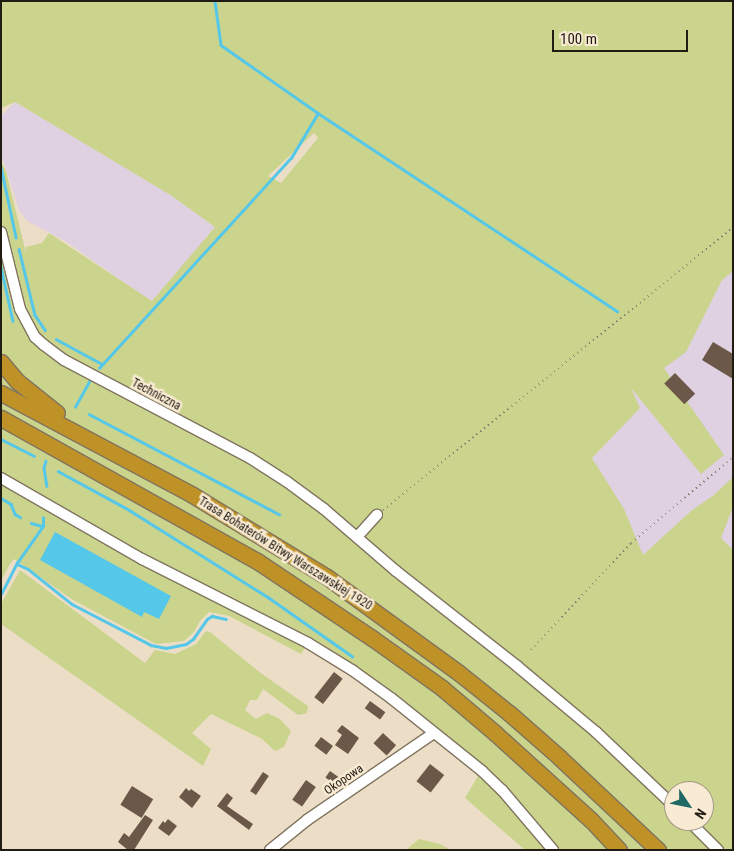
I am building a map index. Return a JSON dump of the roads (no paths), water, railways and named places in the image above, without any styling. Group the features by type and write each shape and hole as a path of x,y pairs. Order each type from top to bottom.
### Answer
{"highway":[{"path":"1,362 16,382 41,402 112,451"},
{"name":"Trasa Bohaterów Bitwy Warszawskiej 1920","path":"1,393 112,451 266,538 385,618 509,713 658,850"},
{"name":"Trasa Bohaterów Bitwy Warszawskiej 1920","path":"1,418 257,561 372,638 442,688 494,732 620,850"}],"street":[{"name":"Techniczna","path":"1,232 20,310 35,337 44,345 64,360 250,458 316,503 396,571 544,687 596,732 664,797"},
{"path":"1,478 149,563 308,643 391,698 482,771 502,790 553,850"},
{"path":"357,537 377,514"},
{"name":"Okopowa","path":"270,850 307,820 434,734"},
{"path":"699,831 718,850"}],"water":[{"path":"55,532 171,596 159,619 144,612 142,617 40,560"}],"waterway":[{"path":"215,1 221,45 318,113 617,311"},
{"path":"99,368 291,158 318,113"},
{"path":"1,167 16,237"},
{"path":"19,249 35,315 45,330"},
{"path":"1,267 13,321"},
{"path":"56,339 102,364"},
{"path":"75,407 89,382"},
{"path":"89,414 279,514"},
{"path":"1,439 34,456"},
{"path":"46,461 44,468 47,486"},
{"path":"58,471 126,508 268,597 352,656"},
{"path":"1,498 11,504 15,514 20,517"},
{"path":"1,594 17,563 43,526 43,518"},
{"path":"31,523 42,526"},
{"path":"17,564 28,569 72,604 151,645 166,648 186,644 193,639 207,619 212,616 226,619"}]}
